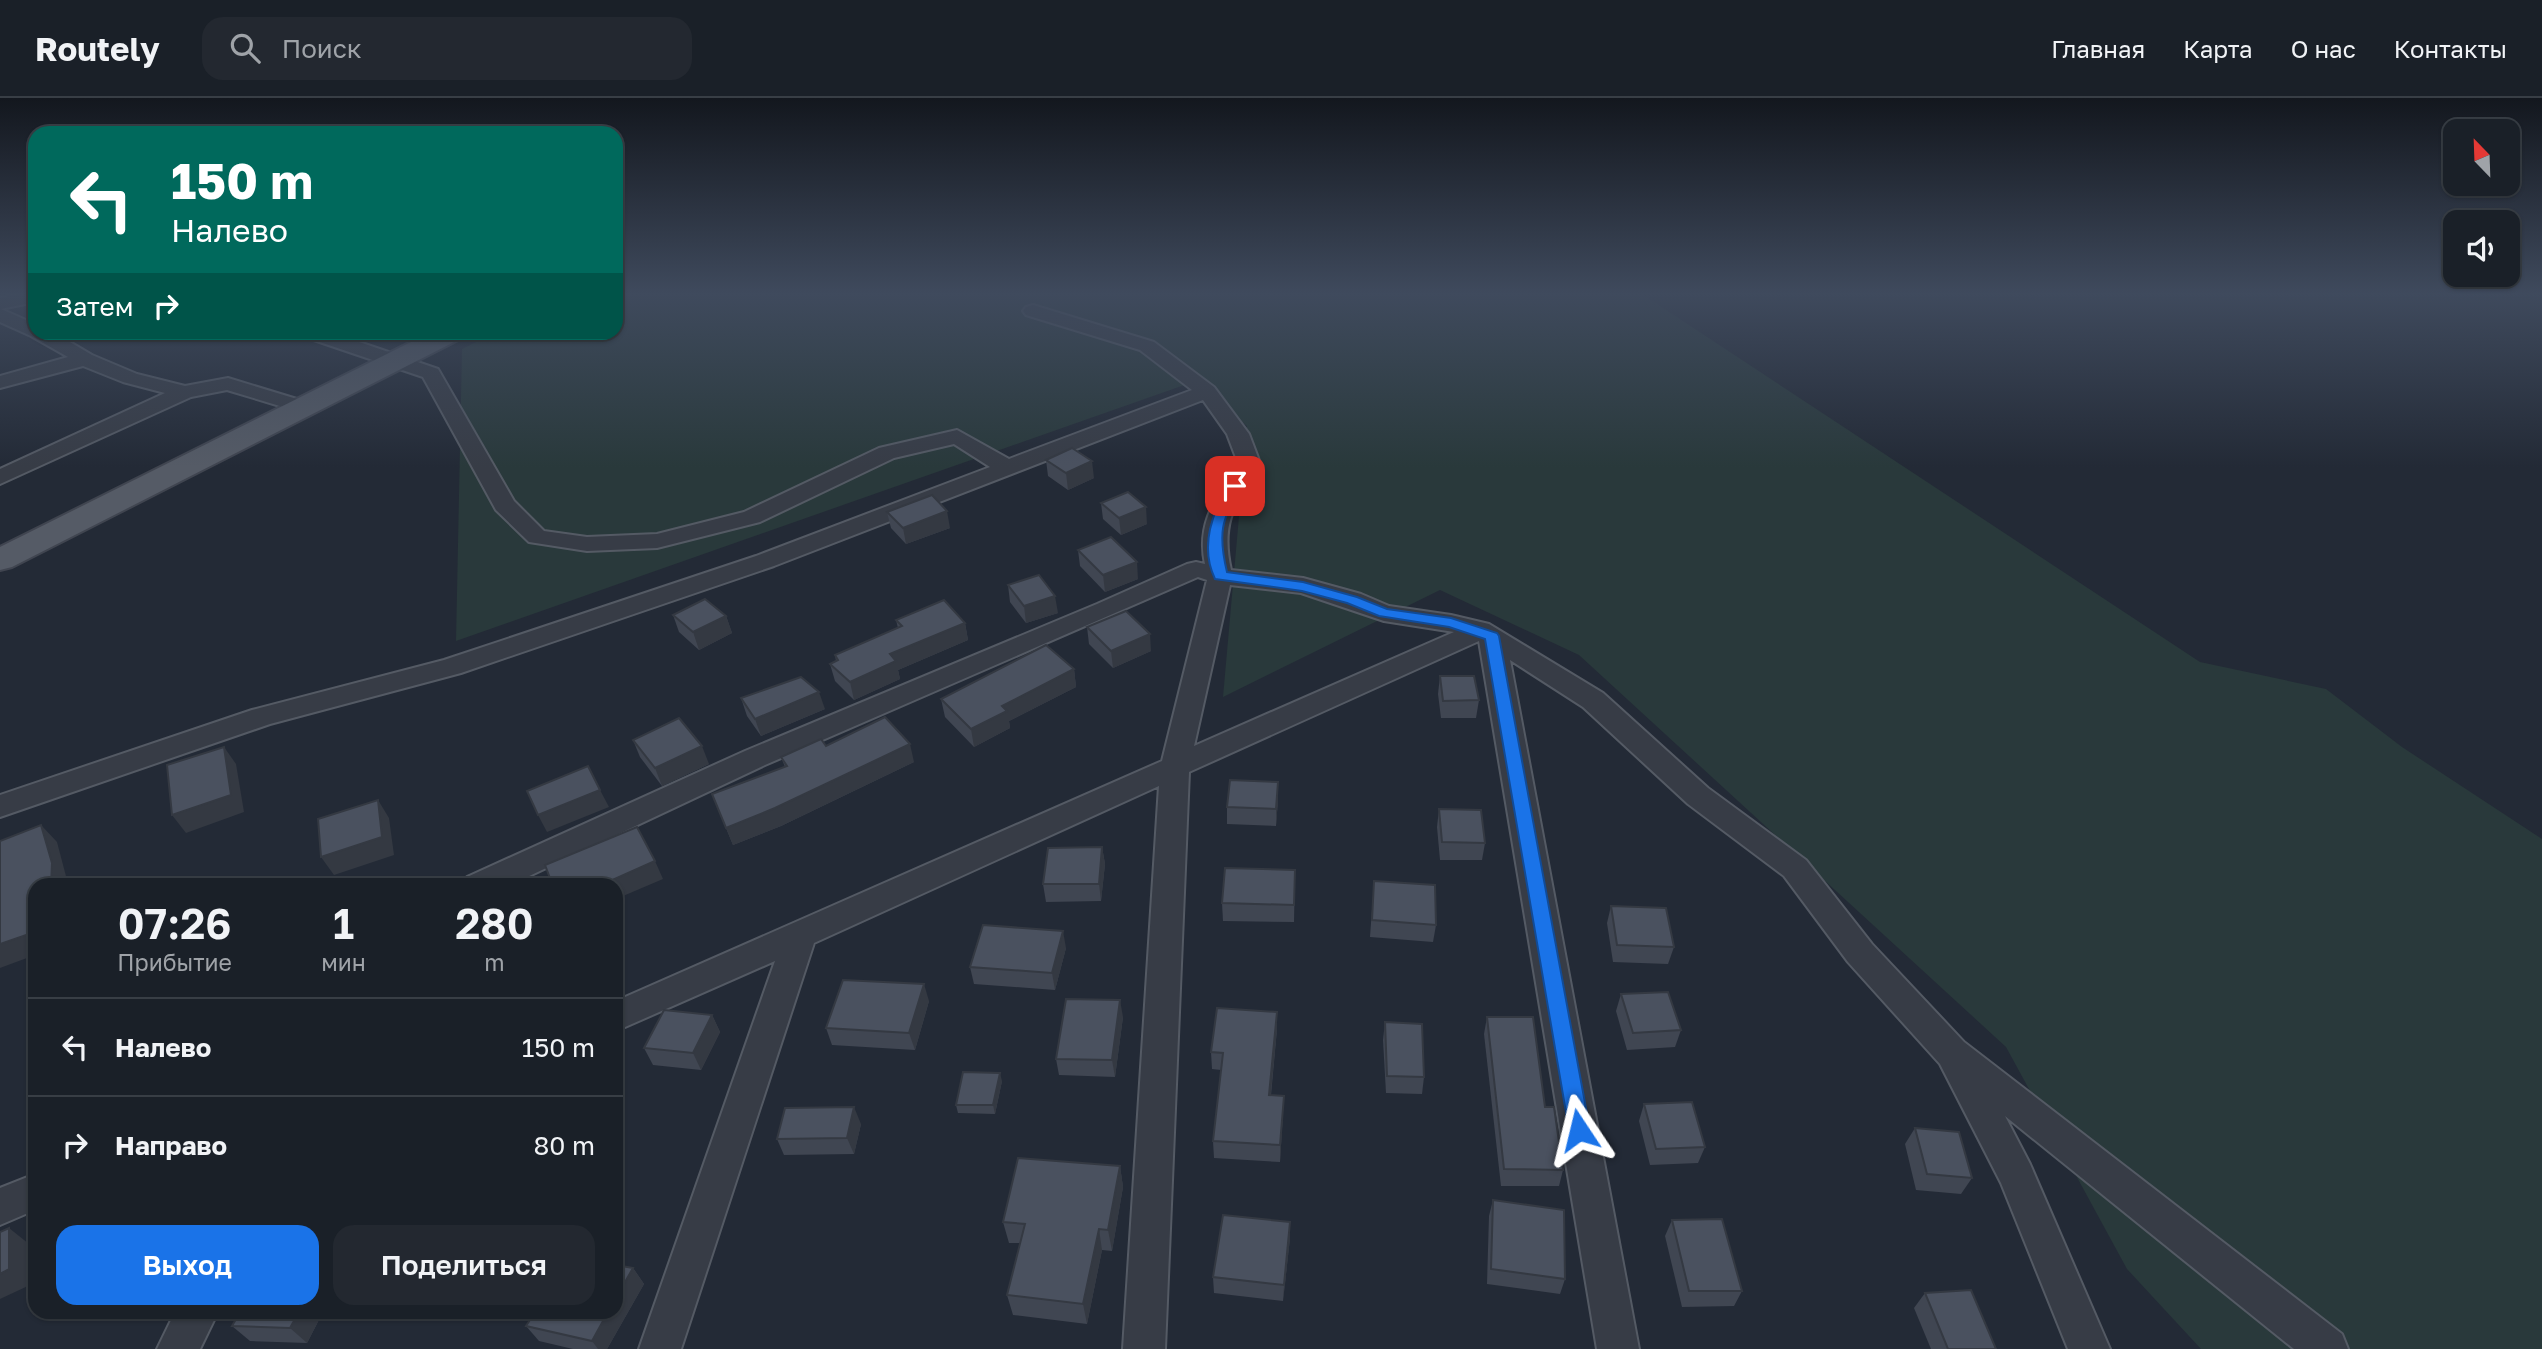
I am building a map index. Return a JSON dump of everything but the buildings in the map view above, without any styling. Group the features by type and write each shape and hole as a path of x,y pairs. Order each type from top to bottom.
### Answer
{"main road":[{"path":"0,560 416,350"}],"street":[{"path":"69,350 130,379 185,392"},
{"path":"364,350 431,373 504,505 537,537 587,544 657,541 752,517 887,453 957,437 1006,467"},
{"path":"1144,1349 1175,766 1220,576 1213,544 1221,509 1249,463 1238,434 1207,391 1153,350"},
{"path":"0,382 85,359"},
{"path":"0,477 185,392 228,384 303,407"},
{"path":"0,806 262,717 465,663 765,561 1207,391"},
{"path":"495,878 755,758 1106,610 1196,569 1220,576 1303,586 1352,600 1384,613 1486,633 1593,700 1698,796 1795,867 1860,953 1952,1053 2327,1349"},
{"path":"623,1014 1175,766 1486,633"},
{"path":"1486,633 1618,1349"},
{"path":"660,1349 801,932"},
{"path":"1952,1053 2017,1175 2089,1349"},
{"path":"0,1207 28,1195"},
{"path":"178,1349 194,1319"}],"shaded area":[{"path":"462,350 1728,350 2200,662 2326,689 2402,747 2542,839 2542,1349 2201,1349 2127,1269 2006,1047 1579,655 1440,590 1223,697 1247,426 1193,382 456,641"}],"route":[{"path":"1235,486 1221,509 1213,544 1220,576 1303,586 1352,600 1384,613 1451,623 1492,636 1579,1130"}]}
